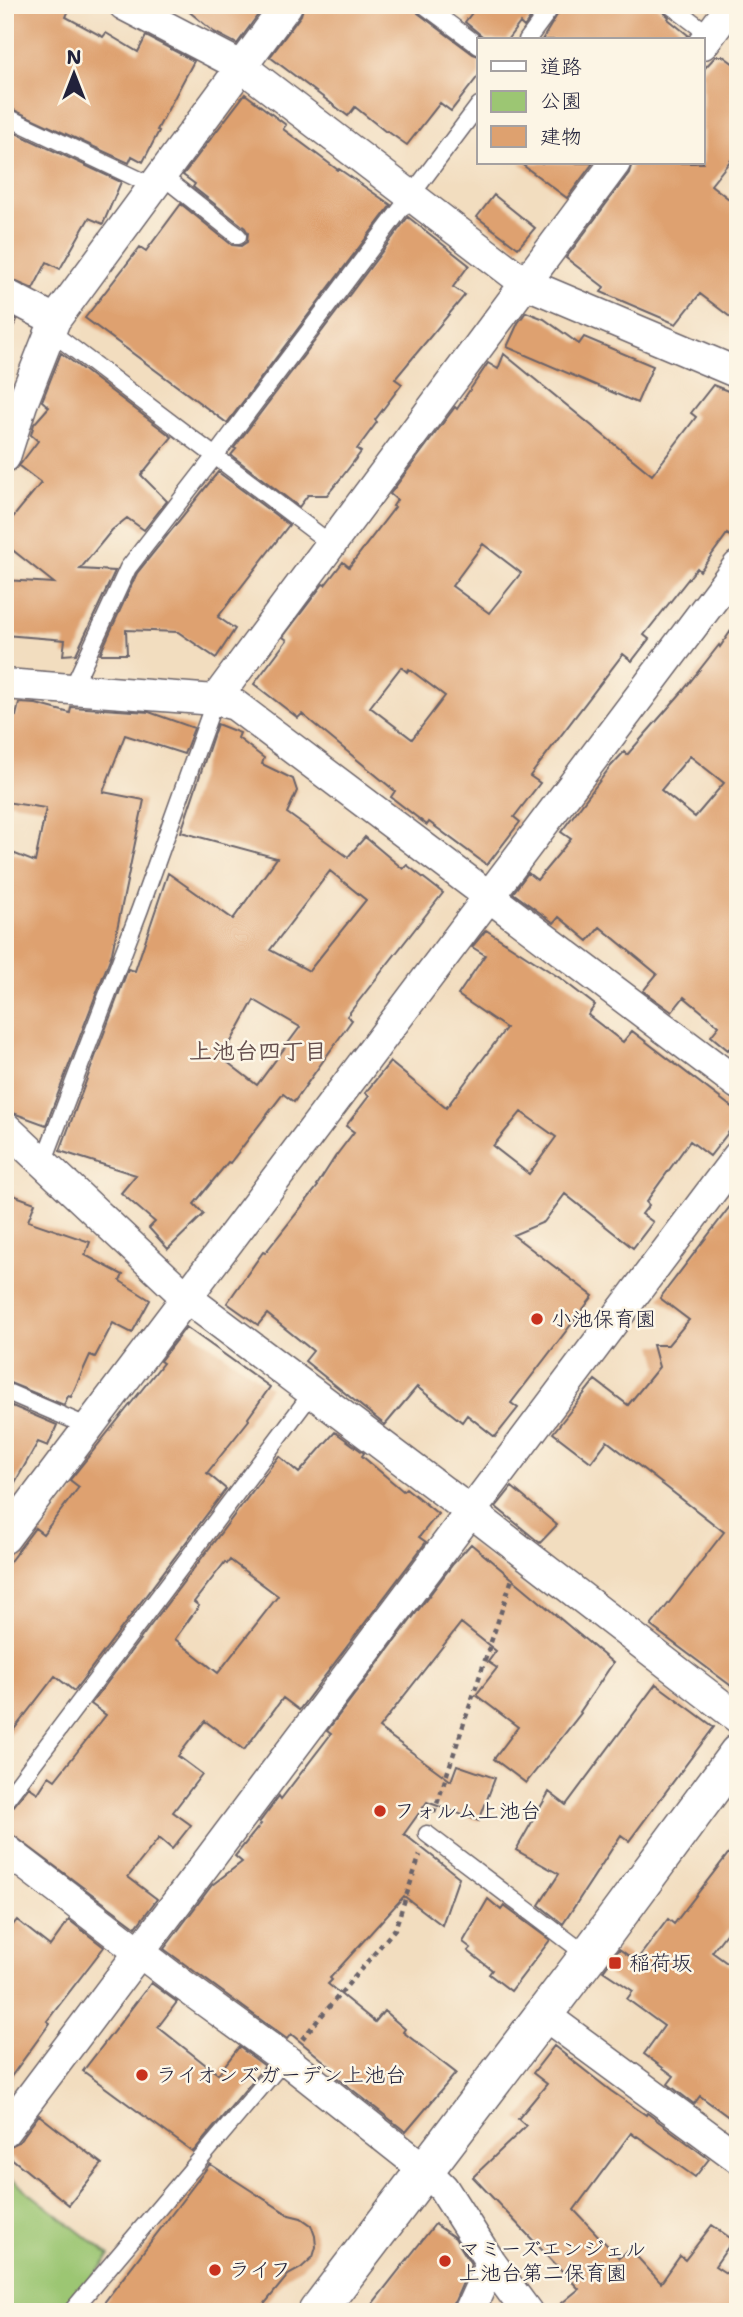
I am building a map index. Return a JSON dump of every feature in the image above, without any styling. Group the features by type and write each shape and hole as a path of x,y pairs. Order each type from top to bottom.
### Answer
{"street":[{"path":"124,5 242,66 526,283 738,373"},
{"path":"5,457 52,325 287,5"},
{"path":"706,40 733,11"},
{"path":"215,700 614,164"},
{"path":"5,294 52,325"},
{"path":"5,1538 738,566"},
{"path":"5,684 215,700 235,705 738,1084"},
{"path":"5,1127 187,1298 738,1718"},
{"path":"5,2130 738,1156"},
{"path":"317,2312 738,1753"},
{"path":"5,1849 285,2059 424,2169 443,2188 491,2263 527,2312"},
{"path":"543,2014 738,2158"},
{"path":"469,2312 491,2263"}],"lane":[{"path":"425,5 477,44"},
{"path":"529,38 554,5"},
{"path":"670,5 704,38"},
{"path":"72,689 128,568 477,108"},
{"path":"5,116 157,181 238,236"},
{"path":"52,325 215,456 331,544"},
{"path":"43,1163 140,909 215,700"},
{"path":"5,1391 89,1427"},
{"path":"5,1801 312,1393"},
{"path":"427,1834 588,1955"},
{"path":"71,2312 285,2059"}],"green space":[{"path":"5,2174 110,2256 64,2312 16,2312 5,2303"}],"building":[{"path":"5,5 71,5 66,17 103,37 106,33 138,52 146,36 194,61 143,162 132,156 129,163 5,106"},
{"path":"181,5 265,5 237,44 214,32"},
{"path":"304,5 414,5 418,13 477,55 477,78 451,111 440,103 407,145 355,107 348,116 270,57 301,15"},
{"path":"478,5 540,5 524,27 520,23 509,38 485,38 465,22"},
{"path":"563,5 655,5 688,35 687,38 543,38"},
{"path":"716,56 723,56 738,67 738,151 711,185 738,206 738,323 700,294 676,324 601,292 604,287 566,258 629,173 632,164 704,164 704,69"},
{"path":"245,94 286,125 283,129 391,205 227,423 85,318 140,247 146,251 181,204 232,245 241,246 247,242 248,233 245,228 193,187 195,184 183,175"},
{"path":"5,128 121,182 103,224 89,218 60,269 47,262 33,289 5,277"},
{"path":"521,164 592,164 567,198"},
{"path":"494,195 535,228 518,248 477,217"},
{"path":"408,217 469,265 453,287 465,295 395,379 402,384 375,420 377,422 357,449 361,452 342,477 327,495 308,495 299,507 231,455"},
{"path":"526,312 544,319 579,344 584,337 653,366 637,403 507,347"},
{"path":"5,314 17,320 5,341"},
{"path":"61,353 172,437 141,475 167,501 144,530 127,518 112,530 80,569 115,571 76,654 63,655 65,640 5,635 5,580 54,583 5,544 5,527 41,483 19,466 38,441 31,435 34,424 49,407 42,401"},
{"path":"504,354 652,475 696,417 691,413 713,385 738,395 738,542 727,534 700,571 697,568 644,635 649,639 632,661 623,654 530,776 540,783 514,817 520,822 487,865 391,797 395,791 302,714 298,718 254,684 287,640 283,637 323,584 325,585 343,562 349,567 395,507 393,506 397,500 390,494 455,407 457,409 488,363 498,369","holes":["483,544 521,573 489,613 452,586","401,667 407,672 409,669 445,696 412,739 370,707"]},
{"path":"218,472 289,525 218,617 235,629 216,658 178,632 126,630 127,654 100,654 137,573"},
{"path":"738,620 738,1043 736,1041 728,1050 711,1036 719,1026 684,997 672,1012 643,991 657,974 600,927 588,941 559,917 554,923 513,893 528,873 537,880 571,839 561,832 611,766 624,752 627,755 719,645 720,647","holes":["690,756 724,783 695,817 661,790"]},
{"path":"19,703 36,704 70,713 71,707 149,712 194,728 184,754 125,735 103,792 144,800 112,953 46,1125 5,1110 5,850 35,862 46,808 5,802 5,713 16,716"},
{"path":"217,724 240,733 238,738 264,758 262,764 293,779 297,791 287,813 348,857 365,837 403,869 407,865 443,893 347,1016 352,1020 294,1102 283,1094 230,1163 228,1162 194,1204 204,1214 168,1249 149,1228 155,1222 121,1193 136,1175 60,1151 128,969 135,971 168,873 233,919 277,858 181,832","holes":["330,871 366,900 309,971 270,950","254,1000 300,1027 257,1085 222,1058"]},
{"path":"486,930 560,978 595,1005 588,1015 623,1042 632,1031 738,1112 738,1120 710,1156 690,1141 646,1202 649,1205 642,1214 653,1222 633,1248 565,1194 544,1222 513,1235 593,1296 511,1403 518,1408 495,1437 467,1415 462,1422 417,1387 385,1425 305,1361 313,1351 267,1314 258,1325 227,1303 263,1252 265,1253 318,1186 354,1132 346,1126 369,1096 365,1093 390,1062 446,1108 506,1028 458,995 485,955 472,947","holes":["521,1112 556,1137 529,1174 493,1146"]},
{"path":"5,1192 35,1203 28,1221 90,1242 85,1255 123,1275 120,1281 150,1300 132,1333 113,1323 95,1357 90,1355 71,1397 68,1396 64,1405 5,1381"},
{"path":"738,1196 738,1691 651,1626 724,1532 607,1441 591,1462 553,1433 595,1380 628,1405 659,1367 653,1345 668,1345 689,1320 660,1298"},
{"path":"186,1327 270,1387 249,1420 207,1473 226,1489 74,1691 55,1676 5,1741 5,1568 35,1528 43,1534 79,1487 70,1480 163,1363 160,1361"},
{"path":"5,1403 57,1425 48,1446 38,1442 5,1500"},
{"path":"335,1432 364,1453 362,1456 403,1491 406,1488 438,1514 419,1537 426,1542 299,1710 283,1698 244,1750 205,1721 178,1756 202,1774 173,1812 191,1825 172,1849 159,1838 128,1877 157,1899 136,1927 5,1829 5,1811 13,1807 29,1787 38,1793 49,1776 55,1780 106,1715 91,1704 279,1456 299,1473","holes":["230,1560 278,1596 218,1673 175,1639 199,1606 194,1602 225,1562 227,1564"]},
{"path":"512,1487 557,1525 540,1543 496,1507"},
{"path":"471,1544 613,1663 581,1713 526,1783 494,1759 518,1727 476,1695 497,1668 488,1662 496,1651 461,1623 379,1728 451,1781 457,1765 495,1778 479,1821 427,1802 404,1834 459,1877 442,1925 404,1896 330,1978 332,1980 328,1984 375,2022 384,2011 405,2029 403,2032 456,2073 406,2132 335,2076 337,2072 291,2034 287,2039 164,1949 212,1885 242,1862 235,1856 279,1796 281,1799 331,1734 327,1731"},
{"path":"656,1684 714,1727 629,1841 621,1835 563,1924 539,1905 559,1874 516,1850 549,1792 566,1805"},
{"path":"738,1841 738,1918 712,1952 738,1971 738,2124 700,2096 694,2104 668,2084 674,2076 644,2054 664,2026 627,1999 633,1991 603,1971 619,1949 636,1961 668,1919 674,1924"},
{"path":"488,1899 501,1910 504,1906 550,1940 511,1991 489,1974 492,1970 468,1951 471,1948 463,1942"},
{"path":"17,1920 50,1946 69,1920 104,1947 47,2021 50,2023 5,2085 5,1935"},
{"name":"ライオンズガーデン上池台","path":"151,1983 177,2002 158,2027 218,2074 239,2047 265,2066 193,2152 83,2071"},
{"path":"554,2046 611,2091 646,2115 647,2113 709,2159 695,2177 631,2133 574,2210 619,2258 630,2249 661,2283 680,2256 685,2260 712,2225 733,2240 715,2266 738,2281 738,2312 551,2312 579,2289 473,2177 526,2126 518,2119 547,2084 533,2073"},
{"path":"39,2115 102,2164 69,2205 5,2153 6,2148 19,2142"},
{"path":"210,2164 289,2215 301,2218 311,2225 316,2247 313,2257 288,2275 258,2312 97,2312"},
{"path":"435,2224 455,2238 471,2264 455,2301 446,2312 366,2312"}],"place":[{"name":"小池保育園","path":"537,1319"},
{"name":"フォルム上池台","path":"380,1811"},
{"name":"稲荷坂","path":"615,1963"},
{"name":"ライオンズガーデン上池台","path":"142,2075"},
{"name":"マミーズエンジェル 上池台第二保育園","path":"445,2261"},
{"name":"ライフ","path":"215,2270"}],"district":[{"name":"上池台四丁目","path":"258,1051"}]}
